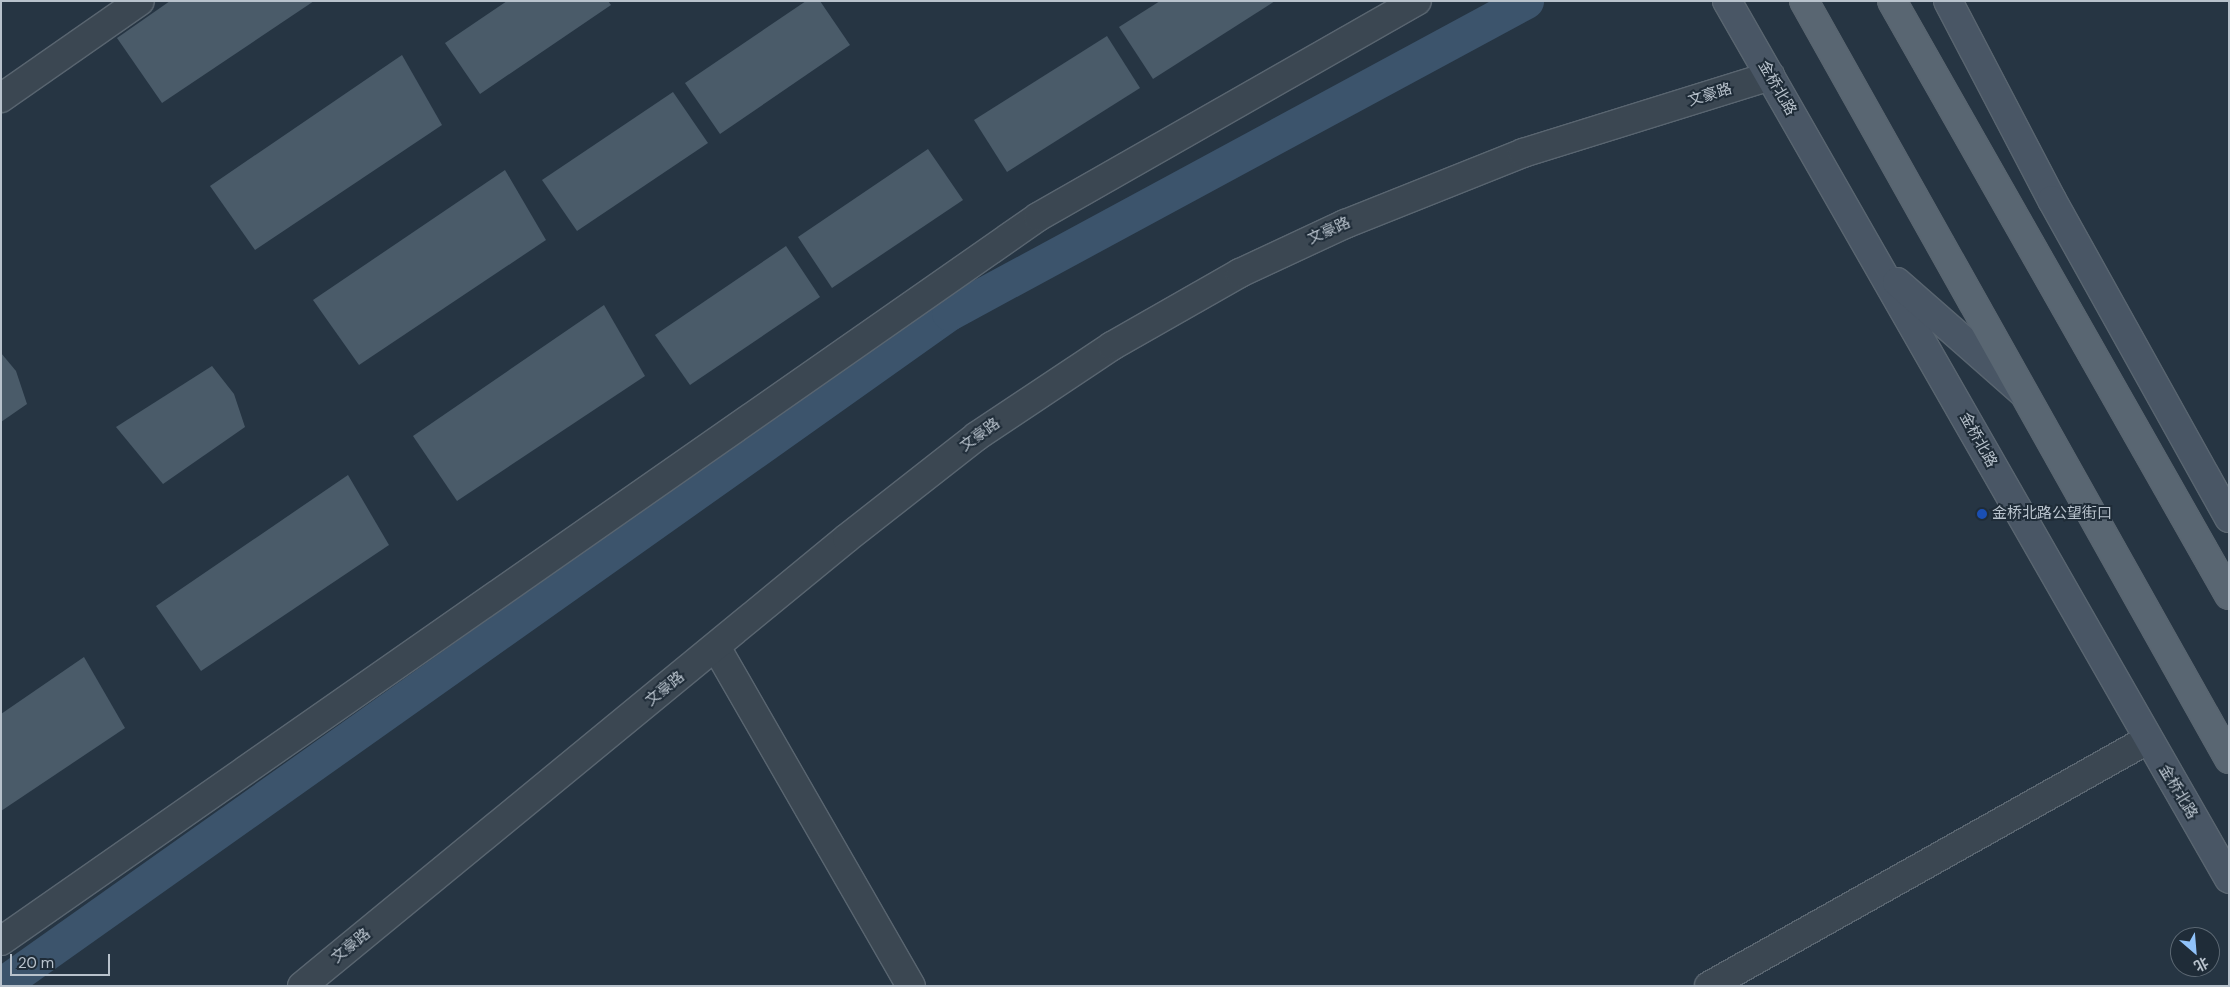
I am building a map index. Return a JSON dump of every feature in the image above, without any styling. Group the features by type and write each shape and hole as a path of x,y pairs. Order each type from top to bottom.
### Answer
{"main road":[{"name":"金桥北路","path":"1727,1 1881,267 2147,740 2229,879"},
{"path":"1804,1 2229,759"},
{"path":"1892,1 2229,595"},
{"path":"1952,2 2052,200 2229,518"},
{"path":"1881,267 2026,397"}],"street":[{"path":"1,98 140,1"},
{"path":"1,941 1038,217 1417,1"},
{"name":"文豪路","path":"302,986 977,436 1112,346 1240,272 1345,224 1523,152 1770,76"},
{"path":"716,647 911,986"},
{"path":"1710,986 2147,740"}],"building":[{"path":"170,1 314,1 162,103 117,38"},
{"path":"507,1 608,1 611,5 480,94 445,43"},
{"path":"806,1 820,1 850,45 720,134 685,83"},
{"path":"1160,1 1275,1 1153,79 1119,27"},
{"path":"1107,36 1140,88 1007,172 974,120"},
{"path":"402,55 442,125 255,250 210,186"},
{"path":"673,92 708,143 577,231 542,180"},
{"path":"928,149 963,200 832,288 798,237"},
{"path":"505,170 546,240 359,365 313,300"},
{"path":"786,246 820,297 690,385 655,335"},
{"path":"604,305 645,376 457,501 413,436"},
{"path":"1,353 16,371 27,404 1,422"},
{"path":"212,366 234,394 245,427 163,484 116,427"},
{"path":"348,475 389,545 201,671 156,606"},
{"path":"84,657 125,728 1,811 1,714"}],"waterway":[{"path":"1,985 949,313 1526,1"}],"place":[{"name":"金桥北路公望街口","path":"1982,514"}]}
